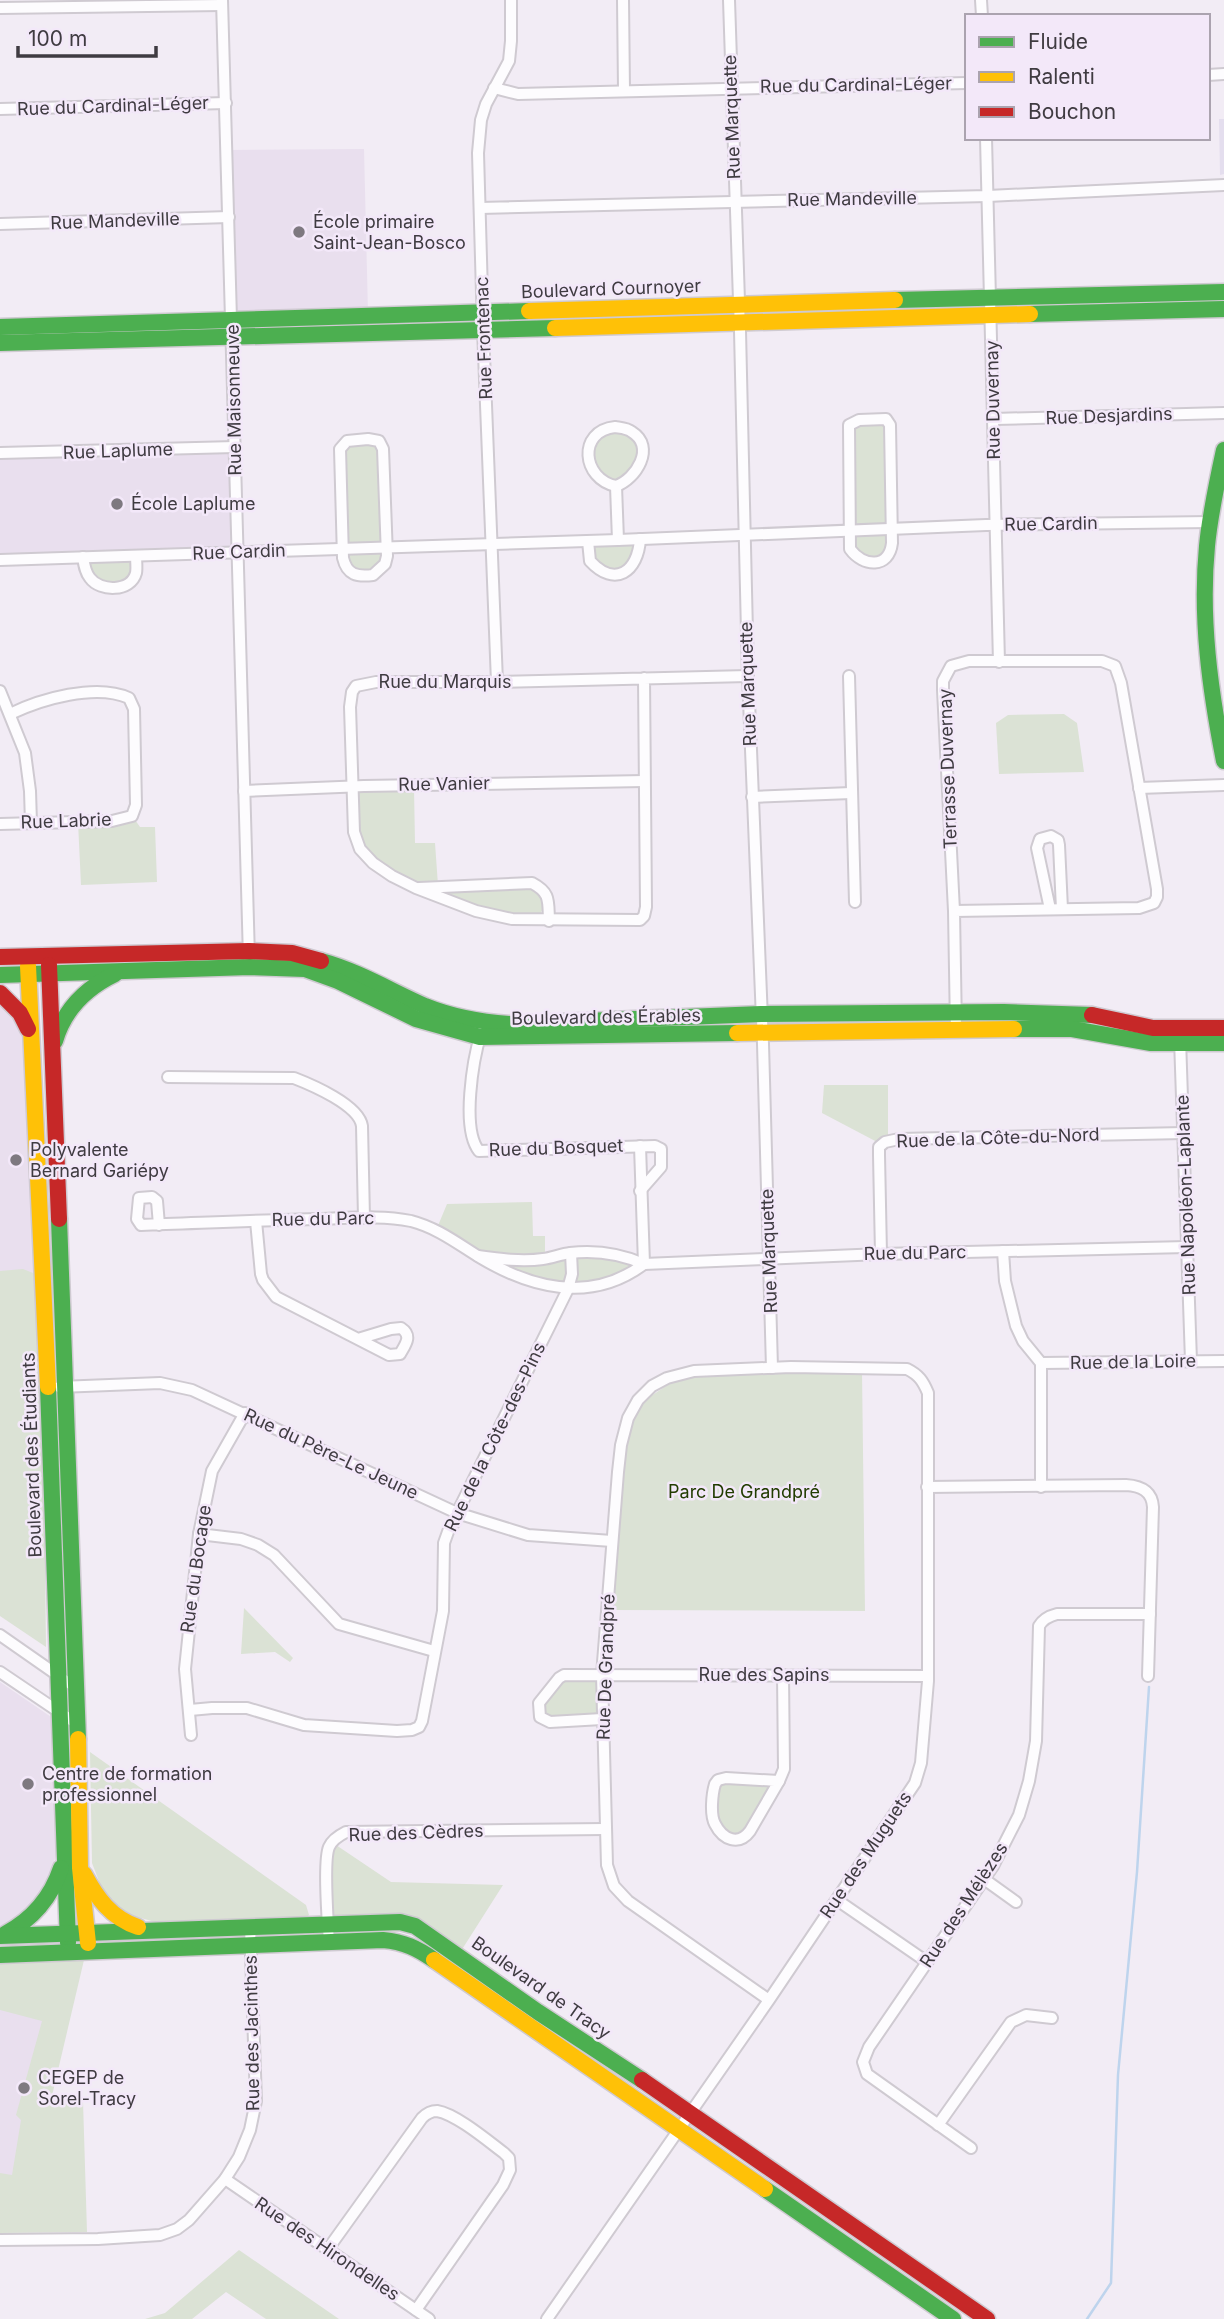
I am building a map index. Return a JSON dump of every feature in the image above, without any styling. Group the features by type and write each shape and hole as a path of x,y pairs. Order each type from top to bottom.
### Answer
{"street":[{"name":"Rue Frontenac","path":"497,682 483,321 480,134 486,104 505,73 509,61 512,41 511,0"},
{"path":"623,0 624,90"},
{"name":"Rue Marquette","path":"729,0 748,676 772,1368"},
{"path":"3,5 222,3"},
{"name":"Rue Maisonneuve","path":"222,3 249,959"},
{"name":"Rue du Cardinal-Léger","path":"494,88 518,94 965,83"},
{"name":"Rue du Cardinal-Léger","path":"0,109 226,103"},
{"name":"Rue Duvernay","path":"986,140 999,662"},
{"name":"Rue Mandeville","path":"480,208 988,196 1224,185"},
{"name":"Rue Mandeville","path":"0,224 229,217"},
{"name":"Boulevard Cournoyer","path":"483,321 738,304 1224,292"},
{"name":"Boulevard Cournoyer","path":"0,343 232,329 483,321 739,321 1224,309"},
{"name":"Boulevard Cournoyer","path":"0,327 232,329"},
{"name":"Rue Desjardins","path":"994,419 1224,414"},
{"path":"886,419 890,425 892,529 891,551 885,559 872,563 863,561 852,552 849,531 849,429 852,422 886,419"},
{"path":"615,427 632,431 638,437 643,452 641,462 632,477 616,486 604,482 593,471 588,451 590,443 600,431 615,427"},
{"path":"374,440 382,444 387,547 385,564 373,575 352,574 345,565 342,549 340,449 347,441 374,440"},
{"name":"Rue Laplume","path":"0,453 235,447"},
{"path":"1224,450 1210,522 1205,582 1208,661 1215,720 1224,761"},
{"path":"616,486 618,540"},
{"name":"Rue Cardin","path":"0,560 640,540 996,525 1210,522"},
{"path":"589,541 590,561 600,570 618,574 624,573 635,563 640,540"},
{"path":"83,557 91,580 99,586 115,588 133,579 136,573 136,556"},
{"name":"Terrasse Duvernay","path":"954,911 1139,908 1154,903 1157,889 1120,676 1115,666 1102,661 969,661 951,666 943,681 954,911 955,1021"},
{"name":"Rue du Marquis","path":"644,677 644,916 635,921 549,921 494,917 416,888 392,876 373,863 360,849 354,832 350,707 352,692 356,686 376,682 497,682 644,677 748,676"},
{"path":"849,676 855,902"},
{"path":"0,691 25,753 31,823"},
{"name":"Rue Labrie","path":"0,824 112,821 132,816 136,805 134,709 129,698 111,693 75,694 48,699 10,714"},
{"name":"Rue Vanier","path":"244,791 353,786 643,781"},
{"path":"1139,788 1224,785"},
{"path":"752,797 851,793"},
{"path":"1051,836 1058,840 1059,845 1056,909 1037,848 1040,839 1051,836"},
{"path":"416,888 532,883 545,890 548,896 549,921"},
{"name":"Boulevard des Érables","path":"0,975 125,971 292,953 343,967 482,1030 762,1034 1087,1014 1180,1037 1224,1043"},
{"name":"Boulevard des Étudiants","path":"28,956 31,1035 76,1688 80,1868 88,1952"},
{"name":"Boulevard des Étudiants","path":"48,956 52,1051 59,1676 68,1953"},
{"name":"Boulevard des Érables","path":"0,957 249,959"},
{"path":"52,1051 61,1025 80,998 106,977 125,971"},
{"path":"0,993 20,1013 31,1035"},
{"name":"Boulevard des Érables","path":"482,1030 509,1024 761,1014 955,1021"},
{"name":"Boulevard des Érables","path":"1180,1037 1224,1028"},
{"name":"Rue du Bosquet","path":"482,1030 474,1061 470,1097 471,1130 479,1151 655,1146 661,1149 659,1171 640,1191"},
{"name":"Rue Napoléon-Laplante","path":"1180,1037 1191,1361"},
{"path":"168,1077 294,1078 348,1107 358,1115 362,1126 364,1218"},
{"name":"Rue de la Côte-du-Nord","path":"881,1254 879,1147 885,1142 899,1139 1184,1133"},
{"name":"Rue du Bosquet","path":"640,1146 644,1264"},
{"name":"Rue du Parc","path":"159,1225 399,1219 435,1229 500,1268 536,1283 568,1289 597,1286 631,1274 644,1264"},
{"path":"256,1221 259,1265 267,1286 285,1303 358,1339"},
{"name":"Rue du Parc","path":"478,1256 525,1260 571,1253 612,1254 644,1264 881,1254 1187,1247"},
{"path":"1003,1251 1005,1281 1016,1325 1023,1341 1041,1363 1041,1487"},
{"name":"Rue de la Côte-des-Pins","path":"190,1710 247,1708 313,1726 397,1731 419,1727 443,1603 444,1543 568,1289 572,1274 571,1253"},
{"name":"Rue de la Loire","path":"1041,1363 1224,1361"},
{"name":"Rue des Muguets","path":"547,2319 837,1900 915,1783 921,1763 927,1676 928,1393 917,1374 907,1369 772,1368"},
{"name":"Rue De Grandpré","path":"769,2000 628,1901 614,1886 609,1875 605,1829 602,1675 621,1445 628,1418 638,1400 652,1386 679,1374 708,1369 772,1368"},
{"name":"Rue du Père-Le Jeune","path":"56,1387 160,1383 192,1390 457,1513 528,1535 612,1541"},
{"name":"Rue du Bocage","path":"191,1735 185,1669 199,1535 212,1471 244,1413"},
{"path":"928,1487 1126,1485 1147,1491 1153,1507 1147,1676"},
{"path":"199,1535 241,1539 274,1555 339,1624 434,1651"},
{"name":"Rue des Mélèzes","path":"971,2148 867,2074 863,2062 865,2054 984,1879 1013,1829 1029,1781 1036,1741 1041,1622 1057,1614 1150,1614"},
{"path":"0,1635 76,1688"},
{"path":"0,1672 77,1724"},
{"name":"Rue des Sapins","path":"602,1720 550,1722 540,1717 539,1703 564,1675 927,1676"},
{"path":"779,1782 726,1778 718,1780 713,1788 714,1824 734,1841 745,1838 779,1782 784,1769 783,1675"},
{"name":"Rue des Cèdres","path":"329,1943 329,1847 346,1832 605,1829"},
{"path":"0,1936 18,1926 44,1902 57,1882 64,1852"},
{"path":"80,1868 112,1915 134,1926 155,1929"},
{"path":"984,1879 1016,1902"},
{"path":"837,1900 927,1962"},
{"name":"Boulevard de Tracy","path":"0,1936 392,1921 415,1926 525,2003 690,2112 987,2319"},
{"name":"Rue des Jacinthes","path":"0,2240 160,2235 177,2229 189,2220 225,2179 253,2123 256,2101 250,1926"},
{"path":"0,1955 383,1940 402,1942 418,1949 953,2319"},
{"path":"516,2017 525,2003"},
{"path":"939,2125 1011,2022 1026,2015 1052,2018"},
{"path":"328,2249 422,2118 431,2112 438,2111 453,2118 504,2153 509,2158 510,2170 503,2185 416,2310"},
{"name":"Rue des Hirondelles","path":"225,2179 429,2319"},
{"path":"876,2266 888,2250"}],"shaded area":[{"path":"1219,119 1224,119 1224,174 1220,175"},
{"name":"École primaire Saint-Jean-Bosco","path":"364,149 368,313 236,317 229,150"},
{"name":"École Laplume","path":"233,450 236,551 0,558 0,457"},
{"name":"Polyvalente Bernard Gariépy","path":"0,1003 18,1024 26,1041 40,1280 0,1479"},
{"name":"Centre de formation professionnel","path":"0,1682 54,1719 58,1848 51,1873 41,1893 19,1915 0,1927"},
{"name":"CEGEP de Sorel-Tracy","path":"76,1957 20,2215 0,2215 0,1961"}],"green space":[{"path":"886,419 894,546 880,562 853,552 851,427"},
{"path":"608,432 628,432 638,437 643,454 616,486 594,467 594,447"},
{"path":"379,443 386,550 377,573 353,573 342,549 346,447 349,444"},
{"path":"640,539 638,551 618,573 596,566 588,541"},
{"path":"134,558 134,566 127,582 99,585 83,560"},
{"path":"1064,714 1077,723 1084,772 999,774 996,723 1008,715"},
{"path":"414,788 415,843 435,843 438,885 526,882 547,901 537,920 501,919 380,867 356,841 354,790"},
{"path":"133,817 140,827 155,827 157,882 81,885 78,822"},
{"path":"824,1085 888,1085 888,1138 879,1143 822,1113"},
{"path":"532,1202 533,1236 545,1236 545,1256 479,1255 437,1228 447,1204"},
{"path":"577,1255 632,1264 628,1271 595,1283 546,1283 489,1260"},
{"path":"23,1269 38,1275 46,1647 0,1616 0,1271"},
{"name":"Parc De Grandpré","path":"773,1370 862,1371 865,1611 612,1610 629,1422 639,1404 681,1376"},
{"path":"244,1608 293,1658 290,1662 275,1652 241,1654"},
{"path":"602,1675 600,1718 549,1720 542,1714 541,1703 562,1679"},
{"path":"90,1752 306,1905 309,1915 304,1919 166,1925 130,1915 105,1897 92,1863"},
{"path":"719,1780 777,1785 734,1841 717,1822"},
{"path":"336,1845 391,1882 503,1885 461,1951 420,1925 332,1920 332,1851"},
{"path":"84,1960 51,2100 83,2101 87,2232 0,2233 0,2173 12,2175 21,2120 16,2115 42,2021 0,2010 0,1963"},
{"path":"239,2250 339,2319 266,2319 226,2292 192,2319 145,2319 165,2313"}],"waterway":[{"path":"1087,2319 1111,2283 1118,2075 1137,1872 1149,1687"}],"traffic: fast":[{"path":"895,300 1224,292"},
{"path":"1030,314 1224,309"},
{"path":"0,327 529,311"},
{"path":"0,343 555,328"},
{"path":"1224,450 1208,534 1205,573 1211,681 1224,761"},
{"path":"321,961 435,1010 487,1022 509,1024 761,1014 1004,1012 1092,1015"},
{"path":"0,975 250,967 305,969 338,981 416,1019 480,1037 737,1033"},
{"path":"55,1041 64,1019 78,1001 115,974"},
{"path":"1014,1029 1072,1029 1151,1043 1224,1043"},
{"path":"59,1219 78,1739"},
{"path":"48,1387 68,1943"},
{"path":"5,1934 24,1922 40,1907 61,1868"},
{"path":"0,1936 400,1922 415,1926 538,2012 642,2080"},
{"path":"0,1955 383,1940 410,1946 434,1960"},
{"path":"765,2189 953,2319"}],"traffic: slow":[{"path":"529,311 895,300"},
{"path":"555,328 1030,314"},
{"path":"28,966 48,1387"},
{"path":"737,1033 1014,1029"},
{"path":"78,1739 80,1868 88,1943"},
{"path":"84,1874 112,1913 138,1927"},
{"path":"434,1960 765,2189"}],"traffic: jam":[{"path":"0,957 249,951 292,953 321,961"},
{"path":"49,965 59,1219"},
{"path":"0,993 20,1013 28,1029"},
{"path":"1092,1015 1153,1028 1224,1028"},
{"path":"642,2080 987,2319"}],"place":[{"name":"École primaire Saint-Jean-Bosco","path":"299,232"},
{"name":"École Laplume","path":"117,504"},
{"name":"Polyvalente Bernard Gariépy","path":"16,1160"},
{"name":"Centre de formation professionnel","path":"28,1784"},
{"name":"CEGEP de Sorel-Tracy","path":"24,2088"}]}
